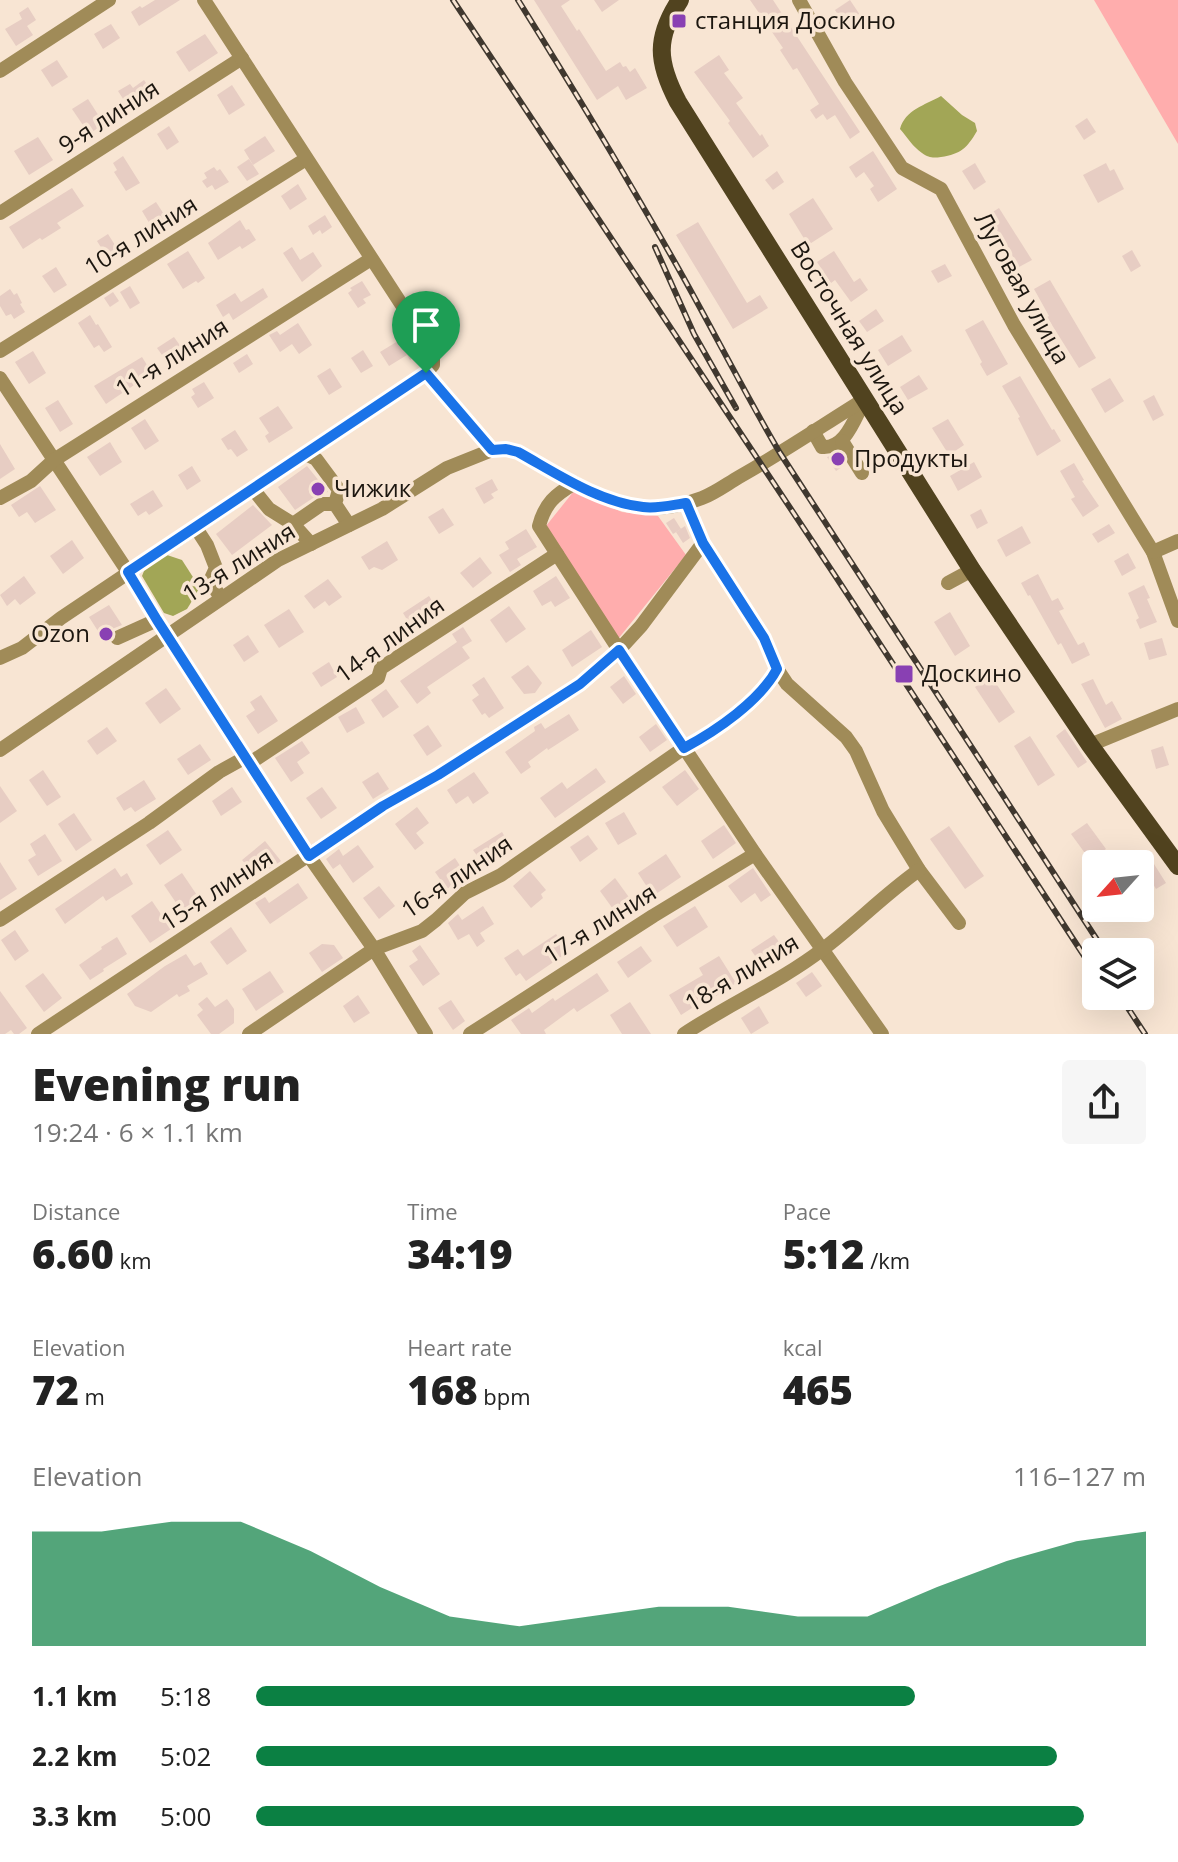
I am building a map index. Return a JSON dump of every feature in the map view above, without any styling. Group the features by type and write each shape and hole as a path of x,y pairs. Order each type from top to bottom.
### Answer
{"main road":[{"name":"Восточная улица","path":"680,0 663,30 662,56 666,79 678,102 972,570 1090,745 1178,866"}],"street":[{"path":"0,71 109,0"},
{"path":"0,658 22,648 128,572 430,369 433,353 204,0"},
{"name":"Луговая улица","path":"799,0 845,82 902,168 941,189 1014,325 1153,552 1178,621"},
{"name":"9-я линия","path":"0,213 242,58"},
{"name":"10-я линия","path":"0,351 306,159"},
{"name":"11-я линия","path":"0,498 31,481 54,460 371,259"},
{"path":"430,369 492,450"},
{"path":"0,378 309,856 374,949 426,1034"},
{"path":"865,399 704,497 686,503 644,508 610,499 575,483 559,492 543,509 539,526 755,854 882,1034"},
{"path":"813,431 822,447 830,448 842,441 865,399"},
{"path":"842,441 862,473"},
{"name":"13-я линия","path":"0,750 278,560 382,509 447,468 492,450 506,449 518,452 575,483"},
{"path":"305,454 316,459 339,490 335,504 349,525"},
{"path":"253,489 269,509 293,524 311,544"},
{"path":"686,503 703,543 764,638 777,669 787,684 846,737 856,751 883,811 919,870 959,923"},
{"path":"293,524 322,504 335,504"},
{"path":"196,528 216,568 210,581 221,598"},
{"path":"1153,552 1178,541"},
{"name":"15-я линия","path":"38,1034 383,806 438,775 580,684 641,626 703,543"},
{"name":"14-я линия","path":"0,920 149,823 219,772 248,760 378,678 381,668 557,554"},
{"path":"948,583 972,570"},
{"path":"117,638 157,620"},
{"name":"16-я линия","path":"249,1034 374,949 422,931 465,893 501,875 684,748 713,733 769,684 777,669"},
{"path":"1090,745 1178,709"},
{"name":"17-я линия","path":"470,1034 755,854"},
{"name":"18-я линия","path":"684,1034 771,984 822,950 919,870"}],"shaded area":[{"path":"1094,0 1178,0 1178,144"},
{"path":"941,96 975,123 977,131 959,152 931,157 919,151 900,129 906,117"},
{"path":"574,491 622,512 658,516 686,555 618,639 546,526"},
{"path":"167,555 182,560 200,588 187,609 173,616 164,613 142,576 146,566"}],"building":[{"path":"155,0 180,0 139,26 131,12"},
{"path":"534,0 570,0 561,6 606,71 620,62 630,72 635,68 647,88 626,100 618,86 597,100"},
{"path":"594,0 619,0 602,12"},
{"path":"750,0 773,0 860,132 850,139 835,115 827,120 823,114 816,119 810,110 819,104 797,68 793,70 780,50 783,48"},
{"path":"850,0 862,18 846,28 835,10"},
{"path":"28,7 36,20 27,26 33,35 16,46 5,29 22,19 19,13"},
{"path":"111,24 120,38 103,49 94,34"},
{"path":"205,34 218,53 189,72 176,52"},
{"path":"719,55 729,70 724,73 743,98 736,103 769,146 753,158 694,72"},
{"path":"57,60 68,77 52,87 41,70"},
{"path":"144,80 154,95 131,111 118,91 130,84 133,88"},
{"path":"232,85 245,105 229,115 217,95"},
{"path":"88,99 104,124 89,134 72,109"},
{"path":"1087,118 1096,132 1084,140 1075,126"},
{"path":"169,126 179,142 167,150 157,134"},
{"path":"265,136 275,151 253,165 244,150"},
{"path":"38,137 53,160 29,175 14,151"},
{"path":"873,151 897,189 878,202 870,189 874,186 864,172 856,178 849,167"},
{"path":"123,156 140,183 126,191 114,172 117,170 113,163"},
{"path":"249,159 259,174 247,181 237,167"},
{"path":"975,163 986,182 974,190 962,171"},
{"path":"1106,163 1110,171 1114,169 1124,189 1098,203 1083,175"},
{"path":"214,167 217,171 220,169 229,182 215,190 212,185 207,188 202,181 207,178 204,173"},
{"path":"777,171 784,182 773,190 765,180"},
{"path":"298,184 307,199 290,210 281,196"},
{"path":"72,188 84,206 57,223 61,228 23,249 9,227"},
{"path":"813,198 833,229 808,245 789,214"},
{"path":"156,202 169,222 154,231 142,211"},
{"path":"999,208 1032,260 1019,267 988,215"},
{"path":"325,215 332,227 322,234 320,230 313,235 308,226"},
{"path":"240,220 256,240 218,260 208,243"},
{"path":"698,222 747,303 760,295 768,308 733,329 676,235"},
{"path":"108,234 120,253 109,260 97,241"},
{"path":"292,247 300,260 313,252 322,266 302,282 283,253"},
{"path":"1132,250 1141,266 1131,272 1122,256"},
{"path":"188,251 205,278 183,289 167,264"},
{"path":"834,251 854,282 860,278 868,290 851,302 835,280 831,283 817,262"},
{"path":"945,264 952,276 938,283 931,271"},
{"path":"56,267 67,285 54,293 42,276"},
{"path":"1050,280 1096,358 1079,368 1047,317 1034,289"},
{"path":"362,281 371,295 363,299 366,303 358,308 348,293 352,290 350,288"},
{"path":"130,286 140,303 130,309 120,292"},
{"path":"263,288 268,297 233,320 229,313 223,317 216,305 235,293 241,302"},
{"path":"10,289 14,295 17,293 25,312 14,319 11,314 6,316 0,306 0,296"},
{"path":"113,292 119,301 110,307 104,298"},
{"path":"876,309 884,321 867,332 859,321"},
{"path":"90,315 112,347 104,352 99,345 94,348 78,323"},
{"path":"983,320 1008,364 987,376 965,330"},
{"path":"298,323 312,345 299,354 292,344 280,352 269,335 277,331 280,335"},
{"path":"902,335 912,351 888,366 878,350"},
{"path":"174,337 184,351 167,362 157,348"},
{"path":"398,341 401,346 409,341 417,355 410,360 407,355 389,366 380,352"},
{"path":"363,350 373,366 361,373 351,358"},
{"path":"33,351 46,373 29,384 15,362"},
{"path":"247,354 253,364 239,373 233,363"},
{"path":"142,357 152,373 106,404 94,386"},
{"path":"330,368 342,387 329,395 317,376"},
{"path":"919,375 928,389 908,400 900,387"},
{"path":"1020,376 1061,441 1037,456 1002,386"},
{"path":"1110,378 1124,401 1105,413 1091,389"},
{"path":"204,382 214,398 198,408 191,397 195,394 192,389"},
{"path":"1154,395 1164,415 1153,421 1143,401"},
{"path":"58,400 73,424 60,432 45,408"},
{"path":"278,406 293,428 269,443 265,436 269,433 259,418"},
{"path":"145,419 159,441 145,450 131,428"},
{"path":"948,419 964,445 949,455 932,428"},
{"path":"235,430 248,450 237,457 221,439"},
{"path":"110,442 122,462 100,476 87,457"},
{"path":"0,444 15,469 0,479"},
{"path":"838,454 845,465 836,471 827,457"},
{"path":"974,462 982,477 958,491 950,476"},
{"path":"1074,463 1099,506 1083,517 1071,499 1075,497 1060,471"},
{"path":"192,466 201,481 187,490 178,475"},
{"path":"307,466 328,492 295,510 278,487"},
{"path":"492,479 498,490 491,494 494,498 484,504 475,488"},
{"path":"40,486 56,510 35,523 27,512 19,517 11,505"},
{"path":"153,490 163,506 149,515 146,511 138,516 130,504"},
{"path":"253,505 272,525 232,555 216,534"},
{"path":"443,508 454,525 439,534 428,517"},
{"path":"981,509 988,523 977,529 970,515"},
{"path":"674,518 681,529 673,534 666,523"},
{"path":"1109,524 1115,533 1098,543 1092,534"},
{"path":"685,526 690,538 683,543 676,532"},
{"path":"1022,526 1031,543 1006,557 997,540"},
{"path":"526,529 537,547 517,559 521,565 510,572 499,555 509,549 505,542"},
{"path":"72,540 84,558 63,574 50,556"},
{"path":"387,541 398,560 382,570 374,567 369,570 361,557"},
{"path":"1128,553 1136,568 1122,576 1114,561"},
{"path":"480,557 492,573 473,588 460,573"},
{"path":"1038,574 1052,601 1058,598 1064,609 1059,611 1078,645 1084,642 1090,655 1072,664 1061,643 1058,645 1021,583"},
{"path":"24,576 36,593 20,605 15,599 7,606 0,595"},
{"path":"556,576 570,598 555,607 551,601 542,606 533,591"},
{"path":"328,579 342,597 329,606 325,601 314,609 304,596"},
{"path":"1144,585 1157,622 1140,629 1136,620 1139,618 1128,593"},
{"path":"429,596 440,614 411,626 403,613"},
{"path":"109,605 122,625 112,629 103,639 89,617"},
{"path":"509,606 526,629 506,643 490,620"},
{"path":"289,609 304,632 279,648 264,625"},
{"path":"950,612 970,646 955,656 934,622"},
{"path":"463,627 472,641 462,647 470,658 427,687 431,693 417,704 400,681 457,642 452,634"},
{"path":"591,630 602,647 572,667 562,650"},
{"path":"248,635 259,652 244,662 233,645"},
{"path":"1162,638 1167,655 1149,660 1144,643"},
{"path":"329,662 337,677 321,687 312,673"},
{"path":"528,665 542,683 535,693 524,694 511,677"},
{"path":"624,676 636,694 623,704 610,687"},
{"path":"991,676 1015,712 999,723 975,687"},
{"path":"484,677 504,708 489,718 485,713 482,715 472,700 479,695 472,685"},
{"path":"1093,679 1106,705 1112,701 1122,719 1105,728 1081,684"},
{"path":"166,688 181,709 160,724 145,703"},
{"path":"386,689 399,707 383,718 371,700"},
{"path":"261,695 278,721 258,734 246,716 255,710 250,702"},
{"path":"356,707 365,723 347,733 338,717"},
{"path":"569,714 579,730 528,762 531,767 521,774 505,752 535,731 534,727 541,723 545,729"},
{"path":"656,724 667,740 650,752 639,737"},
{"path":"428,725 442,746 427,756 413,735"},
{"path":"107,727 117,741 97,755 87,741"},
{"path":"1065,729 1087,762 1078,768 1056,736"},
{"path":"1030,736 1055,775 1038,786 1014,746"},
{"path":"302,741 310,753 297,762 304,773 291,782 275,758"},
{"path":"200,744 211,760 188,775 177,759"},
{"path":"1163,746 1169,765 1156,769 1151,750"},
{"path":"596,768 606,782 555,818 540,798 562,782 567,789"},
{"path":"43,770 61,797 47,806 29,780"},
{"path":"685,770 699,789 677,806 662,787"},
{"path":"378,772 389,789 373,799 362,782"},
{"path":"474,772 489,793 473,804 468,796 456,804 447,790"},
{"path":"144,780 156,799 135,812 131,807 124,811 116,798"},
{"path":"0,786 17,811 0,823"},
{"path":"232,787 242,802 221,816 212,801"},
{"path":"322,787 337,808 321,819 306,798"},
{"path":"417,807 429,823 416,833 424,843 415,850 395,824"},
{"path":"624,812 637,834 618,845 605,823"},
{"path":"74,813 92,840 76,851 58,824"},
{"path":"1087,823 1106,849 1083,850 1071,834"},
{"path":"724,825 736,843 713,859 701,841"},
{"path":"949,826 984,876 965,889 930,839"},
{"path":"168,830 182,850 160,865 146,845"},
{"path":"502,832 511,847 483,864 473,850"},
{"path":"45,834 62,861 38,876 28,860 36,855 30,844"},
{"path":"588,835 598,849 580,862 570,847"},
{"path":"265,841 281,861 266,871 262,866 253,873 242,860"},
{"path":"358,845 374,867 353,883 340,864 333,869 326,859 339,849 343,856"},
{"path":"666,854 681,877 653,896 638,873"},
{"path":"455,858 466,875 447,889 435,872"},
{"path":"0,862 17,889 0,900"},
{"path":"1154,864 1166,883 1156,889 1154,886"},
{"path":"115,868 121,877 127,873 133,884 106,901 103,896 65,924 55,909"},
{"path":"753,868 771,895 761,902 755,893 741,903 728,886"},
{"path":"530,871 546,890 541,894 543,898 531,908 513,886"},
{"path":"182,873 203,904 185,916 164,885"},
{"path":"615,878 636,907 621,920 600,891"},
{"path":"298,883 308,898 270,924 255,903 265,897 269,903"},
{"path":"379,886 395,906 379,919 363,898"},
{"path":"152,901 171,929 150,943 131,916"},
{"path":"483,906 494,924 480,933 485,941 477,947 469,934 458,940 448,923 458,914 462,920"},
{"path":"695,906 708,927 677,947 663,926"},
{"path":"231,927 247,951 227,965 210,942"},
{"path":"15,930 29,951 15,961 1,940"},
{"path":"556,934 568,952 526,981 520,973 516,976 504,958 518,949 523,956"},
{"path":"774,935 785,950 762,966 751,950"},
{"path":"117,937 127,954 90,980 79,965"},
{"path":"322,944 334,945 343,958 322,972 309,953"},
{"path":"420,945 440,974 423,986 409,966 418,960 412,951"},
{"path":"641,946 652,961 628,978 617,962"},
{"path":"186,954 194,966 201,962 208,974 187,986 190,991 179,997 177,994 151,1012 135,1006 127,994"},
{"path":"719,956 736,983 681,1015 669,995 703,975 699,968"},
{"path":"270,971 284,992 256,1011 242,989"},
{"path":"812,972 822,986 806,997 796,983"},
{"path":"43,973 62,998 44,1012 25,986"},
{"path":"597,973 609,991 577,1012 574,1008 544,1030 546,1034 521,1034 511,1020 529,1008 532,1013 553,998 555,1001"},
{"path":"0,991 27,1028 19,1034 11,1030 0,1034"},
{"path":"358,995 370,1013 354,1023 343,1006"},
{"path":"207,997 215,1007 227,999 234,1009 234,1023 219,1034 211,1034 197,1015 203,1010 198,1004"},
{"path":"451,1000 465,1021 453,1030 438,1008"},
{"path":"630,1002 651,1034 622,1034 610,1015"},
{"path":"759,1006 769,1023 751,1034 741,1018"}],"railway":[{"path":"453,0 1082,953"},
{"path":"518,0 658,232 780,453 1096,938"},
{"path":"655,247 694,334 736,408"},
{"path":"1129,1010 1145,1034"}],"place":[{"name":"станция Доскино","path":"679,21"},
{"name":"Продукты","path":"838,459"},
{"name":"Чижик","path":"318,489"},
{"name":"Ozon","path":"106,634"},
{"name":"Доскино","path":"904,674"}],"route":[{"path":"426,373 492,450 518,452 596,494 624,504 644,508 686,503 703,543 764,638 777,669 769,684 713,733 684,748 619,650 580,684 438,775 383,806 309,856 128,572 426,373"}]}
